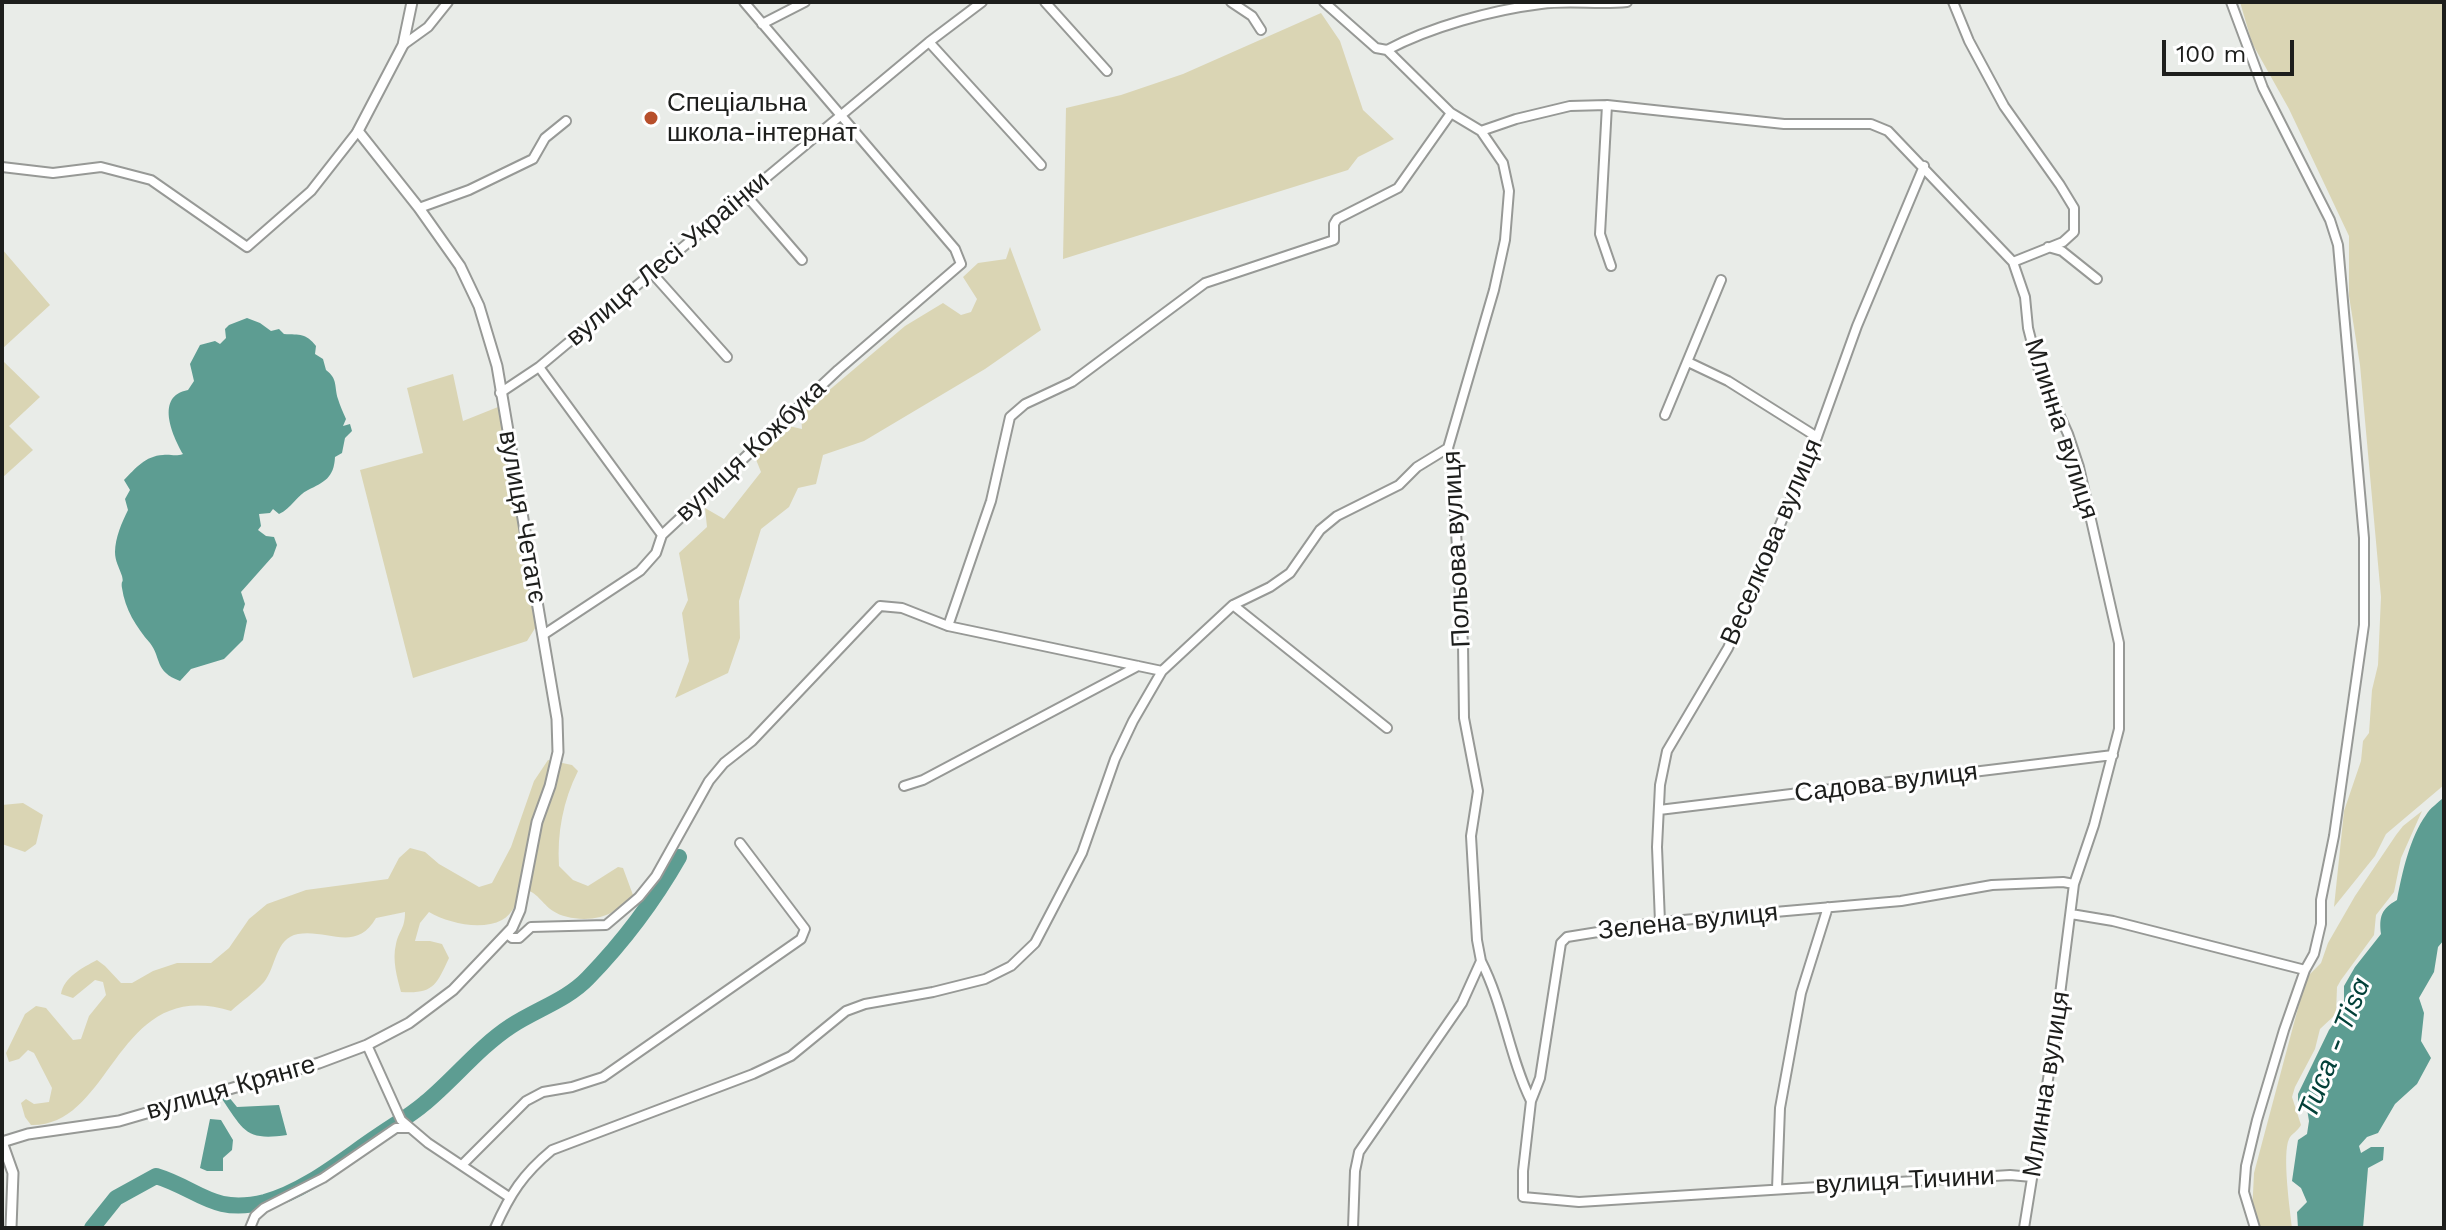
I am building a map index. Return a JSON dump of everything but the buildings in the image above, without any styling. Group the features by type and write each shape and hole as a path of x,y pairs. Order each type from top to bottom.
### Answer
{"street":[{"path":"2,167 53,173 101,167 151,180 247,247 311,191 358,131 403,45 412,2"},
{"path":"403,45 428,27 448,2"},
{"path":"744,2 839,116"},
{"path":"762,24 805,2"},
{"name":"вулиця Лесі Українки","path":"500,393 539,367 839,116 982,2"},
{"path":"1045,2 1107,71"},
{"path":"1231,2 1252,16 1261,30"},
{"name":"Польова вулиця","path":"1324,2 1376,48 1387,50 1451,113 1481,131 1503,163 1509,191 1505,240 1494,290 1448,448 1452,468 1463,644 1464,718 1478,791 1471,836 1477,940 1518,1074 1531,1101"},
{"path":"1482,2 1485,15"},
{"path":"1387,50 1404,41 1485,15 1542,3 1627,2"},
{"path":"1953,2 1969,41 2004,106 2074,208 2074,232 2063,242 2013,262"},
{"path":"2231,2 2263,88 2330,220 2338,245 2364,538 2364,625 2334,836 2321,900 2321,924 2314,954 2305,970 2275,1060 2246,1166 2244,1192 2255,1228"},
{"path":"929,42 1041,165"},
{"path":"1607,105 1600,234 1611,266"},
{"name":"Млинна вулиця","path":"1481,131 1570,106 1607,105 1784,124 1871,124 1888,131 2013,262 2025,297 2028,328 2038,367 2079,467 2115,615 2121,680 2119,729 2074,884 2024,1228"},
{"path":"948,626 991,501 1010,417 1025,404 1072,382 1205,283 1334,240 1337,219 1398,188 1451,113"},
{"name":"вулиця Кожбука","path":"543,635 640,571 656,553 662,535 838,370 961,264 955,249 839,116"},
{"path":"419,208 469,190 533,159 545,138 566,121"},
{"name":"вулиця Четатє","path":"358,131 460,266 479,306 497,366 557,719 558,752 537,822 520,910 507,934"},
{"name":"Веселкова вулиця","path":"1660,922 1657,887 1660,785 1667,751 1728,648 1817,437 1857,326 1924,166"},
{"path":"745,194 802,260"},
{"path":"2047,247 2062,251 2097,279"},
{"path":"652,273 727,357"},
{"path":"1665,415 1721,280"},
{"path":"1688,362 1728,381 1817,437"},
{"path":"539,367 662,535"},
{"path":"495,1228 509,1197 529,1169 552,1150 765,1068 809,1044 846,1011 865,1004 985,979 1011,966 1035,943 1075,866 1115,759 1162,671 1233,605 1270,587 1290,573 1320,530 1337,516 1399,485 1417,467 1448,448"},
{"path":"1233,605 1387,728"},
{"path":"507,934 519,938 531,927 606,925 639,897 656,876 709,781 724,763 752,741 880,606 902,608 948,626 1162,671"},
{"path":"904,786 923,780 1138,666"},
{"name":"Садова вулиця","path":"1659,810 2113,755"},
{"path":"462,1165 526,1101 543,1092 603,1077 801,939 805,929 740,843"},
{"name":"Зелена вулиця","path":"1523,1197 1531,1101 1540,1078 1561,943 1567,937 1660,922 1901,901 1992,885 2074,884"},
{"name":"вулиця Тичини","path":"1777,1189 1780,1108 1793,1034 1801,993 1828,907"},
{"path":"2071,914 2113,921 2305,970"},
{"name":"вулиця Крянге","path":"11,1228 13,1173 2,1142 28,1134 119,1121 319,1063 367,1045 409,1023 453,990 507,934"},
{"path":"1353,1228 1355,1171 1359,1152 1462,1003 1481,961"},
{"path":"367,1045 401,1120 509,1197"},
{"path":"250,1228 255,1216 264,1208 323,1178 396,1128 410,1128"},
{"name":"вулиця Тичини","path":"1523,1197 1579,1202 2010,1175 2032,1177"}],"shaded area":[{"path":"2240,2 2444,2 2444,785 2386,834 2375,856 2334,907 2344,811 2361,761 2363,741 2369,733 2372,690 2378,665 2381,597 2360,365 2349,296 2349,236 2289,109 2252,43"},
{"path":"1321,13 1340,41 1363,110 1394,139 1358,157 1348,170 1063,259 1066,108 1121,95 1183,74"},
{"path":"1010,247 1041,330 985,369 864,441 823,455 816,484 798,488 789,507 761,529 739,601 740,638 728,673 675,698 689,661 682,613 688,600 679,553 707,527 705,508 724,519 761,472 755,457 789,426 802,429 801,414 905,326 943,303 961,315 971,312 977,299 963,277 978,263 1006,259"},
{"path":"2,249 50,305 2,349"},
{"path":"2,360 40,397 9,426 33,450 2,478"},
{"path":"453,374 463,421 503,405 539,622 527,641 413,678 360,470 423,453 407,388"},
{"path":"548,760 572,765 578,771 562,817 559,866 573,880 588,886 618,867 623,868 633,895 617,909 592,918 567,917 553,911 536,895 523,889 509,914 494,923 465,924 429,912 420,923 415,941 442,944 449,958 437,982 427,990 412,992 401,992 395,962 396,944 405,912 376,918 360,935 298,934 280,947 264,982 231,1011 193,1006 162,1014 139,1032 81,1103 59,1119 31,1125 25,1117 21,1103 26,1099 34,1104 49,1102 52,1088 34,1053 28,1050 19,1059 9,1062 6,1053 25,1014 36,1006 46,1008 73,1040 81,1039 89,1016 106,995 103,982 95,980 73,998 61,994 66,983 80,970 97,960 121,983 132,983 153,971 177,963 211,963 229,948 249,919 267,904 306,890 388,879 399,858 410,848 425,852 439,864 479,887 492,883 511,847 534,781"},
{"path":"23,803 43,815 36,844 25,852 2,844 2,805"},
{"path":"2422,811 2401,858 2394,892 2376,915 2374,935 2337,987 2336,1014 2320,1029 2315,1049 2295,1087 2292,1097 2301,1125 2289,1139 2286,1157 2292,1228 2258,1228 2252,1214 2254,1173 2306,978 2321,963 2328,943 2355,896 2396,835"}],"water":[{"path":"247,318 271,331 279,329 284,334 302,336 316,346 315,354 323,359 326,370 334,380 346,419 343,426 350,424 352,431 345,438 342,453 335,457 333,470 327,478 304,492 279,514 273,509 270,513 259,514 261,526 258,530 274,537 277,545 273,556 241,592 247,621 243,640 224,659 191,669 180,681 162,669 123,596 123,579 115,552 128,510 125,499 130,490 124,480 141,463 151,458 183,454 171,427 169,408 172,400 188,390 194,381 190,364 200,345 215,341 220,344 226,338 225,329 229,325"},
{"name":"Тиса - Tisa","path":"2444,797 2444,940 2438,947 2434,972 2419,998 2424,1013 2421,1041 2431,1058 2417,1084 2395,1104 2378,1133 2367,1137 2359,1146 2361,1153 2371,1147 2384,1147 2383,1160 2368,1168 2363,1228 2298,1228 2297,1212 2307,1202 2301,1188 2292,1181 2298,1140 2307,1134 2309,1121 2307,1109 2298,1105 2298,1094 2329,1030 2344,1010 2344,986 2381,934 2384,910 2397,900 2415,834 2428,812"},
{"path":"228,1096 237,1107 279,1105 287,1135 263,1136 247,1131 222,1099"},
{"path":"210,1119 221,1120 233,1140 232,1150 223,1158 223,1171 200,1168"}],"waterway":[{"path":"92,1228 116,1198 156,1176 219,1203 247,1205 280,1197 322,1174 419,1108 499,1034 580,986 637,920 679,857"}],"place":[{"name":"Спеціальна школа-інтернат","path":"651,118"}]}
